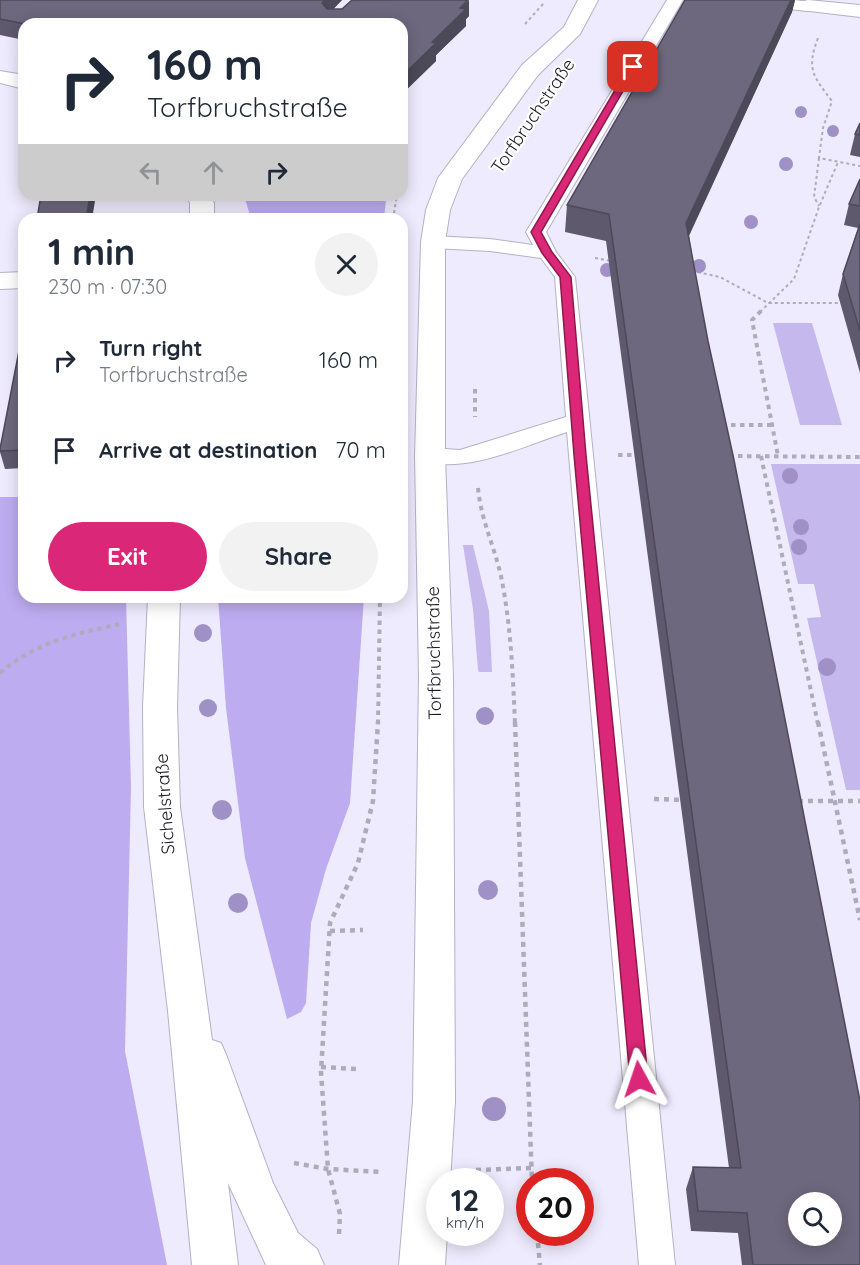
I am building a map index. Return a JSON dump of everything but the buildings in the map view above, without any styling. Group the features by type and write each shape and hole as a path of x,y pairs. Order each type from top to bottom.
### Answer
{"main road":[{"name":"Torfbruchstraße","path":"530,70 553,22 578,0"},
{"name":"Torfbruchstraße","path":"422,1265 434,1101 436,676 430,456 433,242 438,210 450,178 530,70 573,30 588,0"},
{"path":"808,6 860,11"},
{"path":"0,77 18,81"},
{"path":"0,280 18,279"},
{"name":"Sichelstraße","path":"164,606 160,707 162,807 188,1011 215,1265"},
{"name":"Sichelstraße","path":"188,1011 254,1193 282,1249 301,1265"}],"lane":[{"path":"657,1265 565,277 547,253 536,232 675,0"},
{"path":"751,0 808,6"},
{"path":"433,242 484,244 547,253"},
{"path":"430,456 461,458 577,421"}],"path":[{"path":"819,207 814,197 823,128 832,101 809,66 810,58 831,9"},
{"path":"819,158 860,166"},
{"path":"778,456 752,320 794,279 819,207 838,162"},
{"path":"547,253 581,255 612,261"},
{"path":"686,270 720,277 768,303 848,303"},
{"path":"474,387 478,493 482,518 499,568 506,603 513,682 531,1168"},
{"path":"714,424 772,425"},
{"path":"580,455 648,455"},
{"path":"727,456 860,457"},
{"path":"761,456 860,920"},
{"path":"340,1214 328,1169 321,1067 330,923 358,863 373,801 380,699 380,603"},
{"path":"0,673 11,661 73,634 164,606"},
{"path":"612,799 694,800"},
{"path":"787,801 860,801"},
{"path":"330,931 363,930"},
{"path":"321,1067 357,1069"},
{"path":"290,1154 295,1164 375,1173"},
{"path":"538,1246 540,1265"}],"shaded area":[{"path":"246,201 386,201 385,213 249,213"},
{"path":"773,323 812,323 842,425 800,425"},
{"path":"771,464 860,464 860,790 846,790 807,618 821,617 814,584 798,584"},
{"path":"0,497 18,497 18,603 126,603 131,787 125,1051 167,1265 0,1265"},
{"path":"463,545 473,545 489,611 492,672 479,672 478,670 473,609"},
{"path":"218,603 364,603 350,803 326,869 311,923 306,1003 301,1012 287,1019 245,858 226,708"}],"route":[{"path":"633,67 536,232 547,253 565,277 639,1079"}]}
